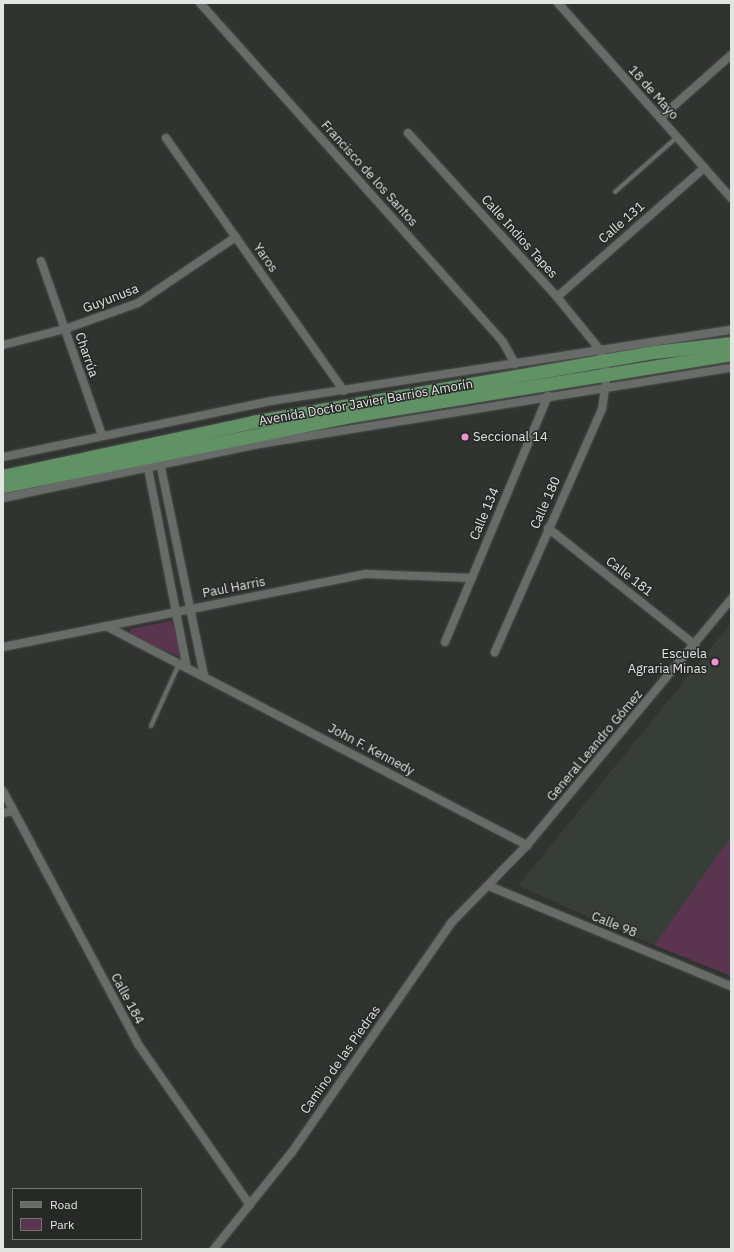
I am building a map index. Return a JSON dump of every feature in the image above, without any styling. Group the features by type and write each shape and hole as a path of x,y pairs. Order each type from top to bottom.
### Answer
{"highway":[{"name":"Avenida Doctor Javier Barrios Amorín","path":"606,374 731,343"},
{"name":"Avenida Doctor Javier Barrios Amorín","path":"3,476 153,452 356,415 731,354"},
{"name":"Avenida Doctor Javier Barrios Amorín","path":"3,486 153,452"}],"street":[{"name":"Francisco de los Santos","path":"200,3 503,342 515,364"},
{"name":"18 de Mayo","path":"558,3 731,198"},
{"path":"660,118 731,56"},
{"name":"Calle Indios Tapes","path":"408,133 557,297 600,350 606,374"},
{"name":"Yaros","path":"166,138 344,391"},
{"name":"Calle 131","path":"557,297 704,168"},
{"name":"Guyunusa","path":"3,345 65,329 138,303 236,237"},
{"name":"Charrúa","path":"41,261 102,435"},
{"name":"Avenida Doctor Javier Barrios Amorín","path":"3,457 102,435 271,401 344,391 731,330"},
{"name":"Avenida Doctor Javier Barrios Amorín","path":"3,498 262,444 548,396 606,374 731,368"},
{"name":"Calle 180","path":"495,652 548,528 602,409 606,374"},
{"name":"Calle 134","path":"445,642 548,396"},
{"path":"153,452 163,465 204,676"},
{"path":"153,452 148,468 187,668"},
{"name":"Calle 181","path":"548,528 694,645"},
{"name":"Paul Harris","path":"3,647 366,574 472,578"},
{"name":"General Leandro Gómez","path":"488,886 527,845 731,599"},
{"name":"John F. Kennedy","path":"106,626 527,845"},
{"name":"Calle 184","path":"3,791 138,1044 250,1204"},
{"path":"3,813 13,811"},
{"name":"Camino de las Piedras","path":"214,1249 292,1152 436,943 488,886"},
{"name":"Calle 98","path":"488,886 731,986"}],"lane":[{"path":"615,192 677,137"},
{"path":"150,726 179,664"}],"shaded area":[{"path":"731,623 731,836 654,945 518,886"}],"green space":[{"path":"172,621 180,653 178,656 130,636 130,629"},
{"path":"731,836 731,976 654,945"}],"place":[{"name":"Seccional 14","path":"465,437"},
{"name":"Escuela Agraria Minas","path":"715,662"}]}
